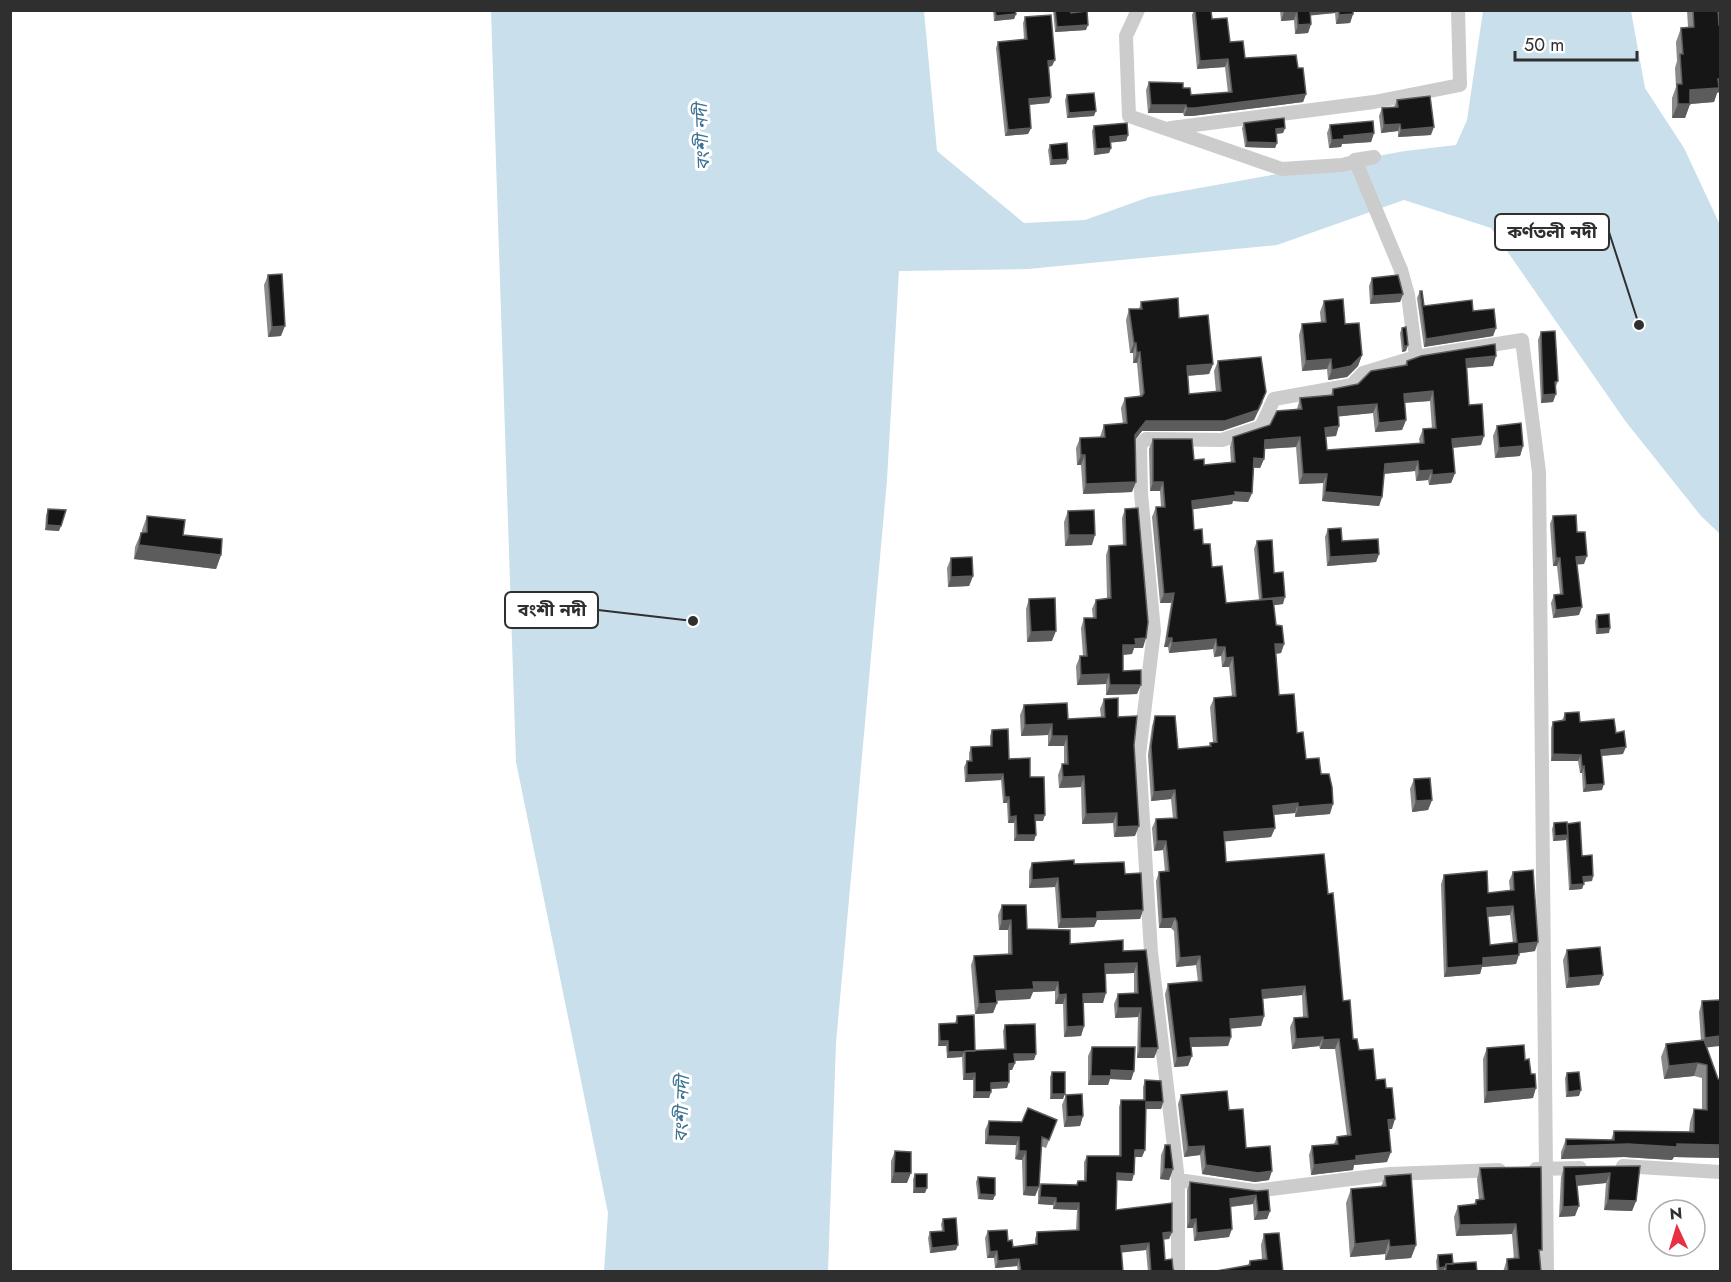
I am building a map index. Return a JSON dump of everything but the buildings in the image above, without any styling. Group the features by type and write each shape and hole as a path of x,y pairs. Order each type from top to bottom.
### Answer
{"street":[{"path":"1138,10 1126,36 1129,116 1282,169 1342,165 1374,157 1354,159 1401,270 1408,295 1416,357"},
{"path":"1168,128 1374,102 1460,85 1458,10"},
{"path":"1178,1272 1179,1180 1151,952 1139,755 1154,631 1141,494 1140,445 1146,439 1222,440 1261,427 1274,399 1352,385 1363,373 1416,357 1522,340 1539,472 1547,1272"},
{"path":"1179,1180 1255,1191 1390,1174 1589,1167"},
{"path":"1612,1167 1720,1172"}],"water":[{"name":"বংশী নদী","path":"491,11 924,11 937,151 1024,223 1085,220 1149,197 1405,151 1456,145 1467,120 1483,11 1631,11 1645,88 1684,148 1720,225 1720,534 1701,516 1626,422 1491,228 1404,200 1277,245 1028,269 899,271 887,480 836,1043 828,1271 604,1271 608,1213 516,762"}],"place":[{"name":"কর্ণতলী নদী","path":"1639,325"},
{"name":"বংশী নদী","path":"693,621"}]}
